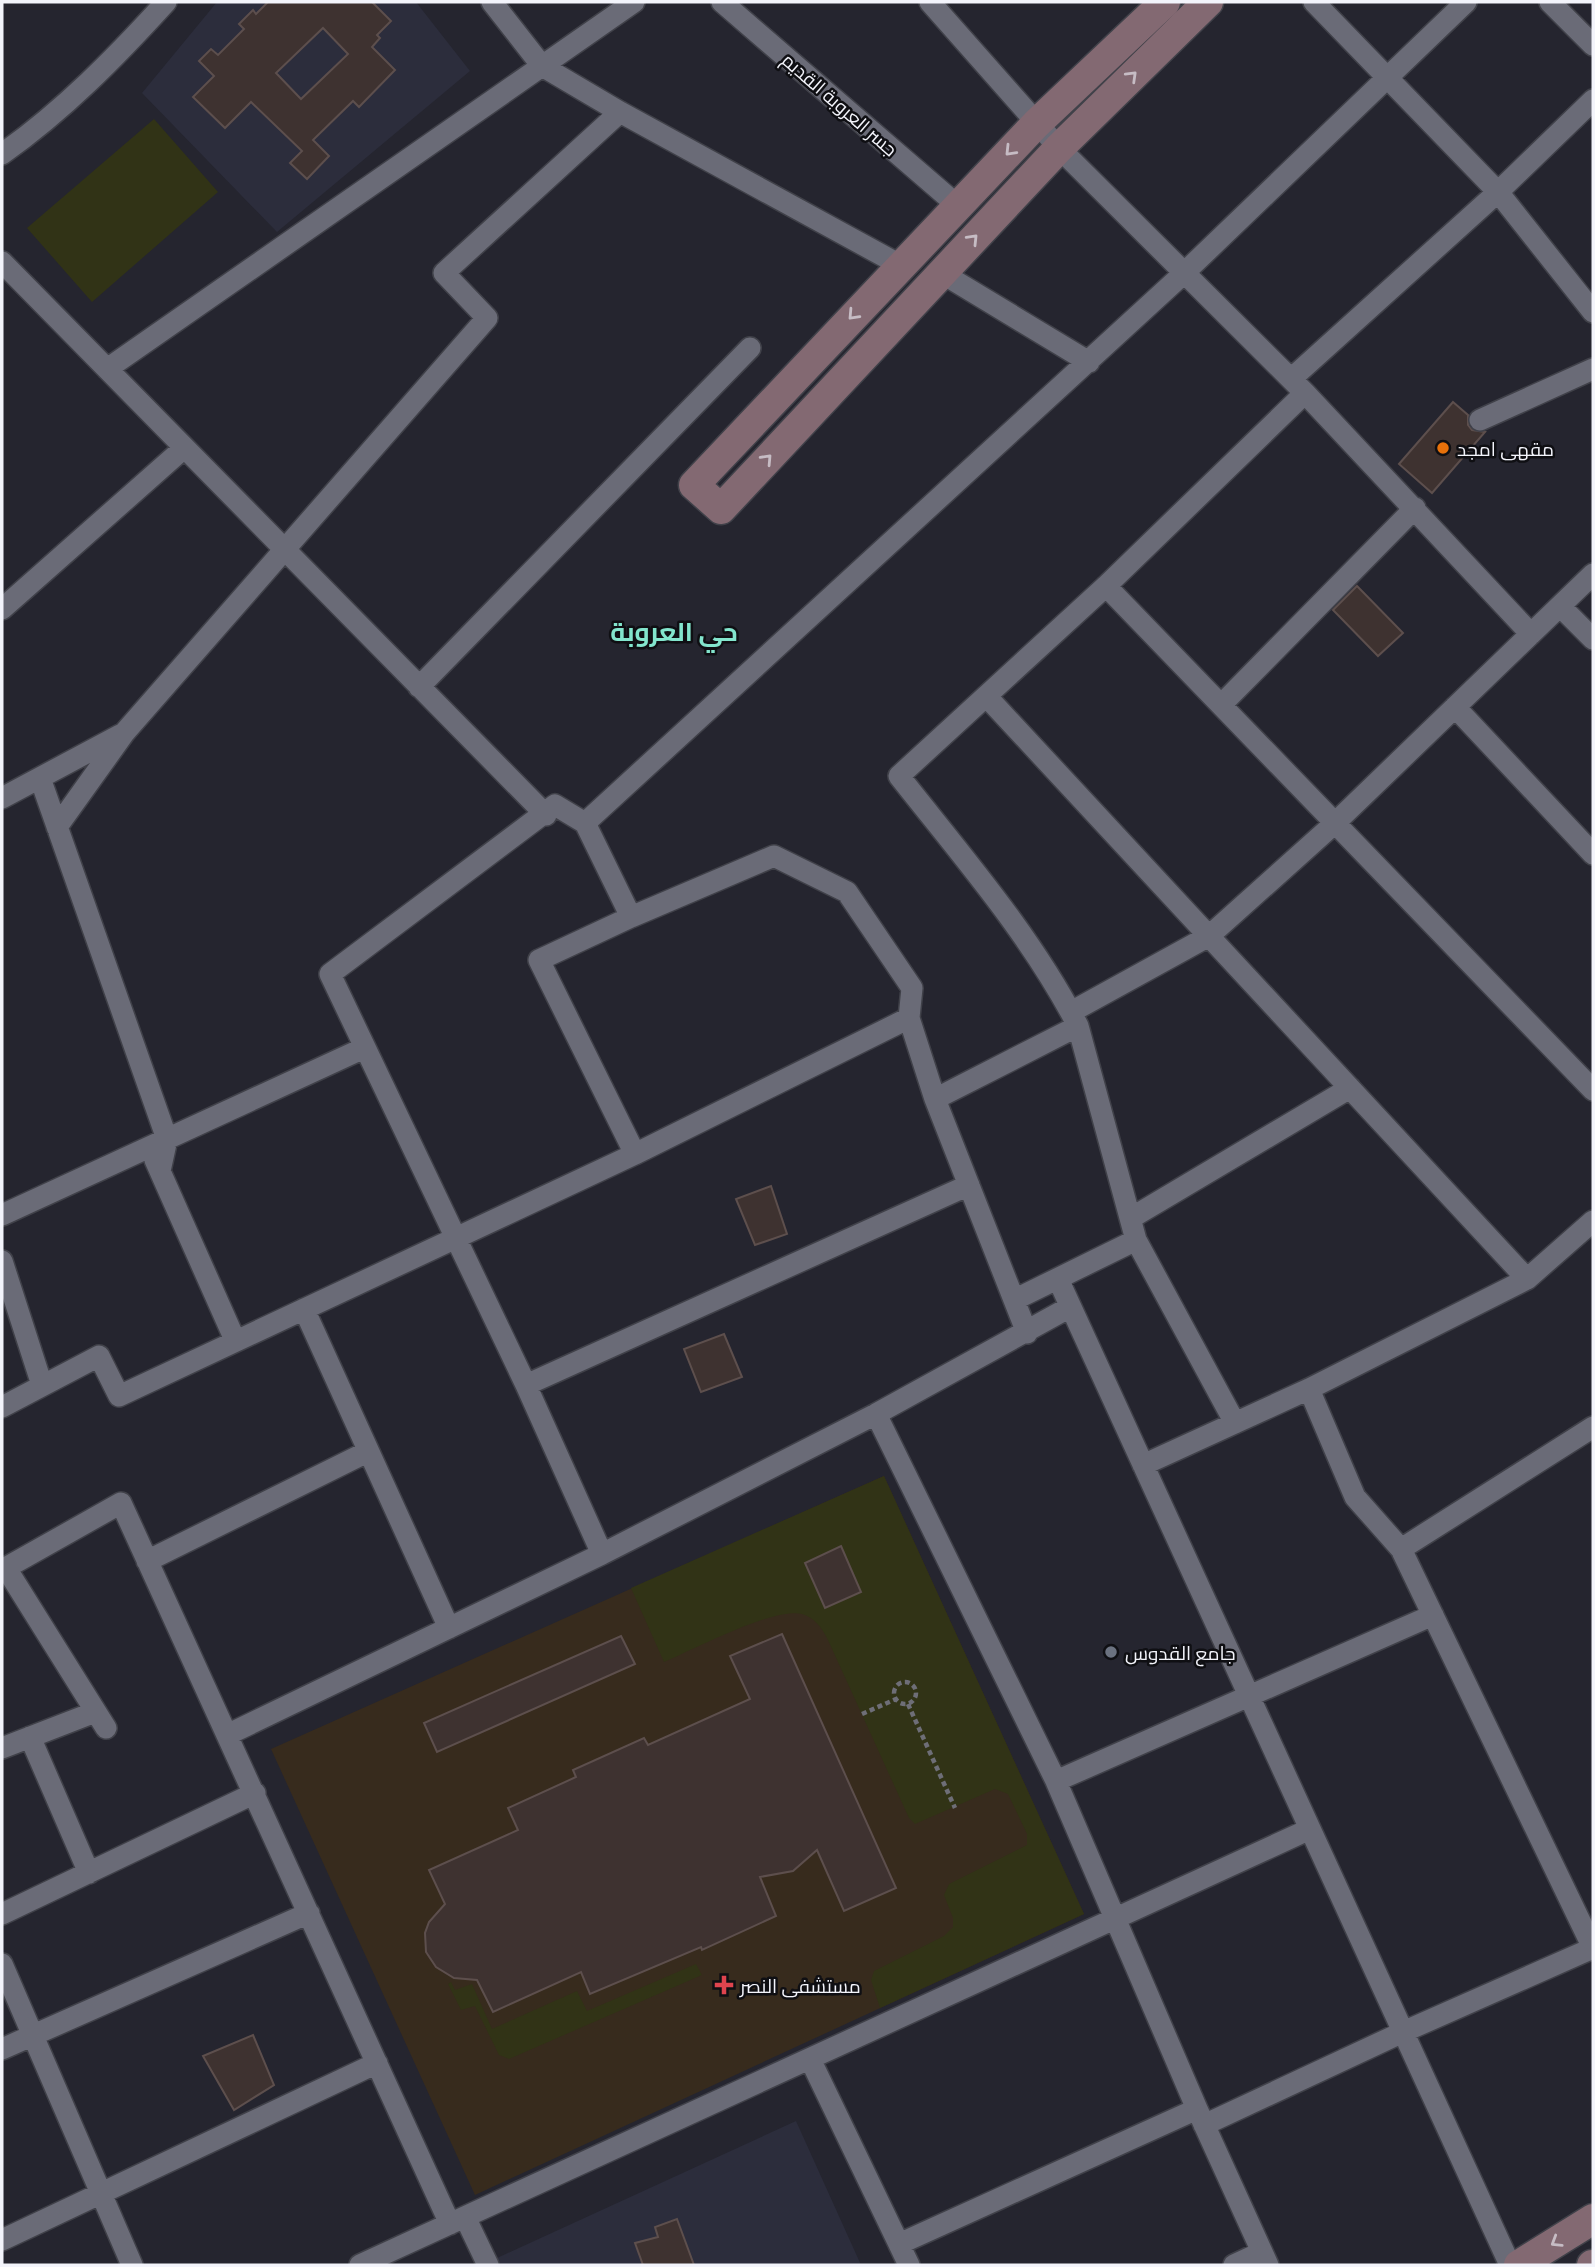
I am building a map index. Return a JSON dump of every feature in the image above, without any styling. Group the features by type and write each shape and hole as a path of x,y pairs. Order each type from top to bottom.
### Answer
{"street":[{"path":"2,154 28,135 118,55 166,2"},
{"path":"492,2 542,66 620,112 900,265"},
{"path":"107,369 634,2"},
{"name":"جسر العروبة القديم","path":"722,2 957,205"},
{"path":"930,2 1036,124 1183,274 1298,386 1531,634"},
{"path":"1165,2 1036,124 957,205 694,485 721,509 940,272 1059,148 1208,2"},
{"path":"1314,2 1498,192 1593,312"},
{"path":"585,823 1089,362 1466,2"},
{"path":"1550,2 1593,45"},
{"path":"1235,1423 1136,1240 1074,1019 1031,948 899,776 988,698 1106,586 1298,386 1593,100"},
{"path":"57,827 125,732 487,318 444,274 620,112"},
{"path":"2,262 546,815"},
{"path":"940,272 1089,362"},
{"path":"419,687 750,348"},
{"path":"1480,420 1593,369"},
{"path":"2,609 184,448"},
{"path":"1221,705 1415,508"},
{"path":"935,1099 1074,1019 1209,936 1335,823 1593,574"},
{"path":"1106,586 1593,1090"},
{"path":"1560,606 1593,639"},
{"path":"988,698 1527,1279"},
{"path":"1455,707 1593,854"},
{"path":"2,798 125,732"},
{"path":"40,778 158,1143 160,1171 235,1340"},
{"path":"602,1554 526,1385 330,974 546,815 555,805 585,823 631,917"},
{"path":"635,1154 539,960 774,856 847,892 912,988 909,1018 935,1099 1016,1299 1027,1333"},
{"path":"2,1407 99,1356 119,1396 635,1154 909,1018"},
{"path":"2,1215 365,1048"},
{"path":"1131,1218 1349,1088"},
{"path":"526,1385 969,1185"},
{"path":"1143,1465 1309,1389 1527,1279 1593,1222"},
{"path":"1016,1299 1136,1240"},
{"path":"2,1261 42,1385"},
{"path":"1058,1279 1510,2265"},
{"path":"229,1734 602,1554 876,1415 1070,1307"},
{"path":"304,1309 449,1628"},
{"path":"899,2244 1403,2032 1593,1948 1401,1549 1355,1497 1309,1389"},
{"path":"876,1415 1056,1781 1200,2117 1265,2259 1234,2265"},
{"path":"1401,1549 1593,1427"},
{"path":"148,1561 367,1452"},
{"path":"2,1748 30,1737 101,1720 4,1569 121,1503 229,1734 377,2063 458,2220 488,2265"},
{"path":"1056,1781 1433,1615"},
{"path":"30,1737 89,1873"},
{"path":"2,1914 255,1793"},
{"path":"360,2265 384,2260 458,2220 1310,1829"},
{"path":"2,2049 309,1913"},
{"path":"2,1964 132,2265"},
{"path":"810,2059 909,2265"},
{"path":"2,2240 377,2063"},
{"path":"1519,2265 1593,2219"}],"path":[{"path":"911,1683 917,1692 915,1700 908,1704 901,1704 895,1699 897,1685 911,1683"},
{"path":"862,1714 895,1699"},
{"path":"908,1704 955,1808"}],"shaded area":[{"path":"217,2 416,2 470,71 277,232 142,93"},
{"path":"884,1476 1084,1914 475,2195 271,1749"},
{"path":"796,2121 861,2265 498,2265 495,2259"}],"green space":[{"path":"154,119 218,192 92,302 27,228"},
{"path":"884,1476 1084,1914 880,2008 871,1980 874,1971 944,1936 953,1927 953,1918 944,1895 949,1884 1027,1845 1027,1834 1008,1794 995,1789 915,1824 909,1818 828,1640 814,1621 802,1614 772,1617 664,1662 631,1588"},
{"path":"696,1964 702,1975 509,2059 499,2055 475,2006 461,2010 448,1984 451,1982 455,1990 472,1984 492,2029 577,1991 587,2011"}],"building":[{"path":"268,2 372,2 391,21 377,35 380,38 372,47 395,70 359,107 353,101 313,140 329,156 307,179 290,163 302,151 251,102 225,128 193,97 214,76 199,61 211,49 218,55 244,29 239,24 253,10 256,14","holes":["323,28 348,54 301,99 276,73"]},
{"name":"مقهى امجد","path":"1453,402 1468,415 1468,425 1472,430 1485,432 1432,493 1399,464"},
{"path":"1357,586 1403,633 1378,656 1333,610"},
{"path":"771,1186 787,1234 755,1245 736,1199"},
{"path":"724,1334 742,1377 701,1392 684,1349"},
{"path":"841,1546 861,1592 825,1608 805,1563"},
{"path":"782,1634 896,1888 844,1911 817,1850 793,1871 760,1877 776,1916 702,1950 701,1947 590,1994 581,1972 493,2012 477,1980 454,1978 436,1967 426,1952 425,1933 429,1922 445,1904 429,1870 518,1830 508,1808 576,1777 573,1770 644,1738 648,1745 750,1699 730,1656"},
{"path":"621,1636 635,1664 437,1752 424,1723"},
{"path":"253,2035 274,2085 234,2110 203,2056"},
{"path":"677,2219 694,2265 643,2265 635,2243 658,2237 655,2227"}],"place":[{"name":"مقهى امجد","path":"1443,448"},
{"name":"جامع القدوس","path":"1111,1652"},
{"name":"مستشفى النصر","path":"724,1985"}],"district":[{"name":"حي العروبة","path":"674,630"}]}
